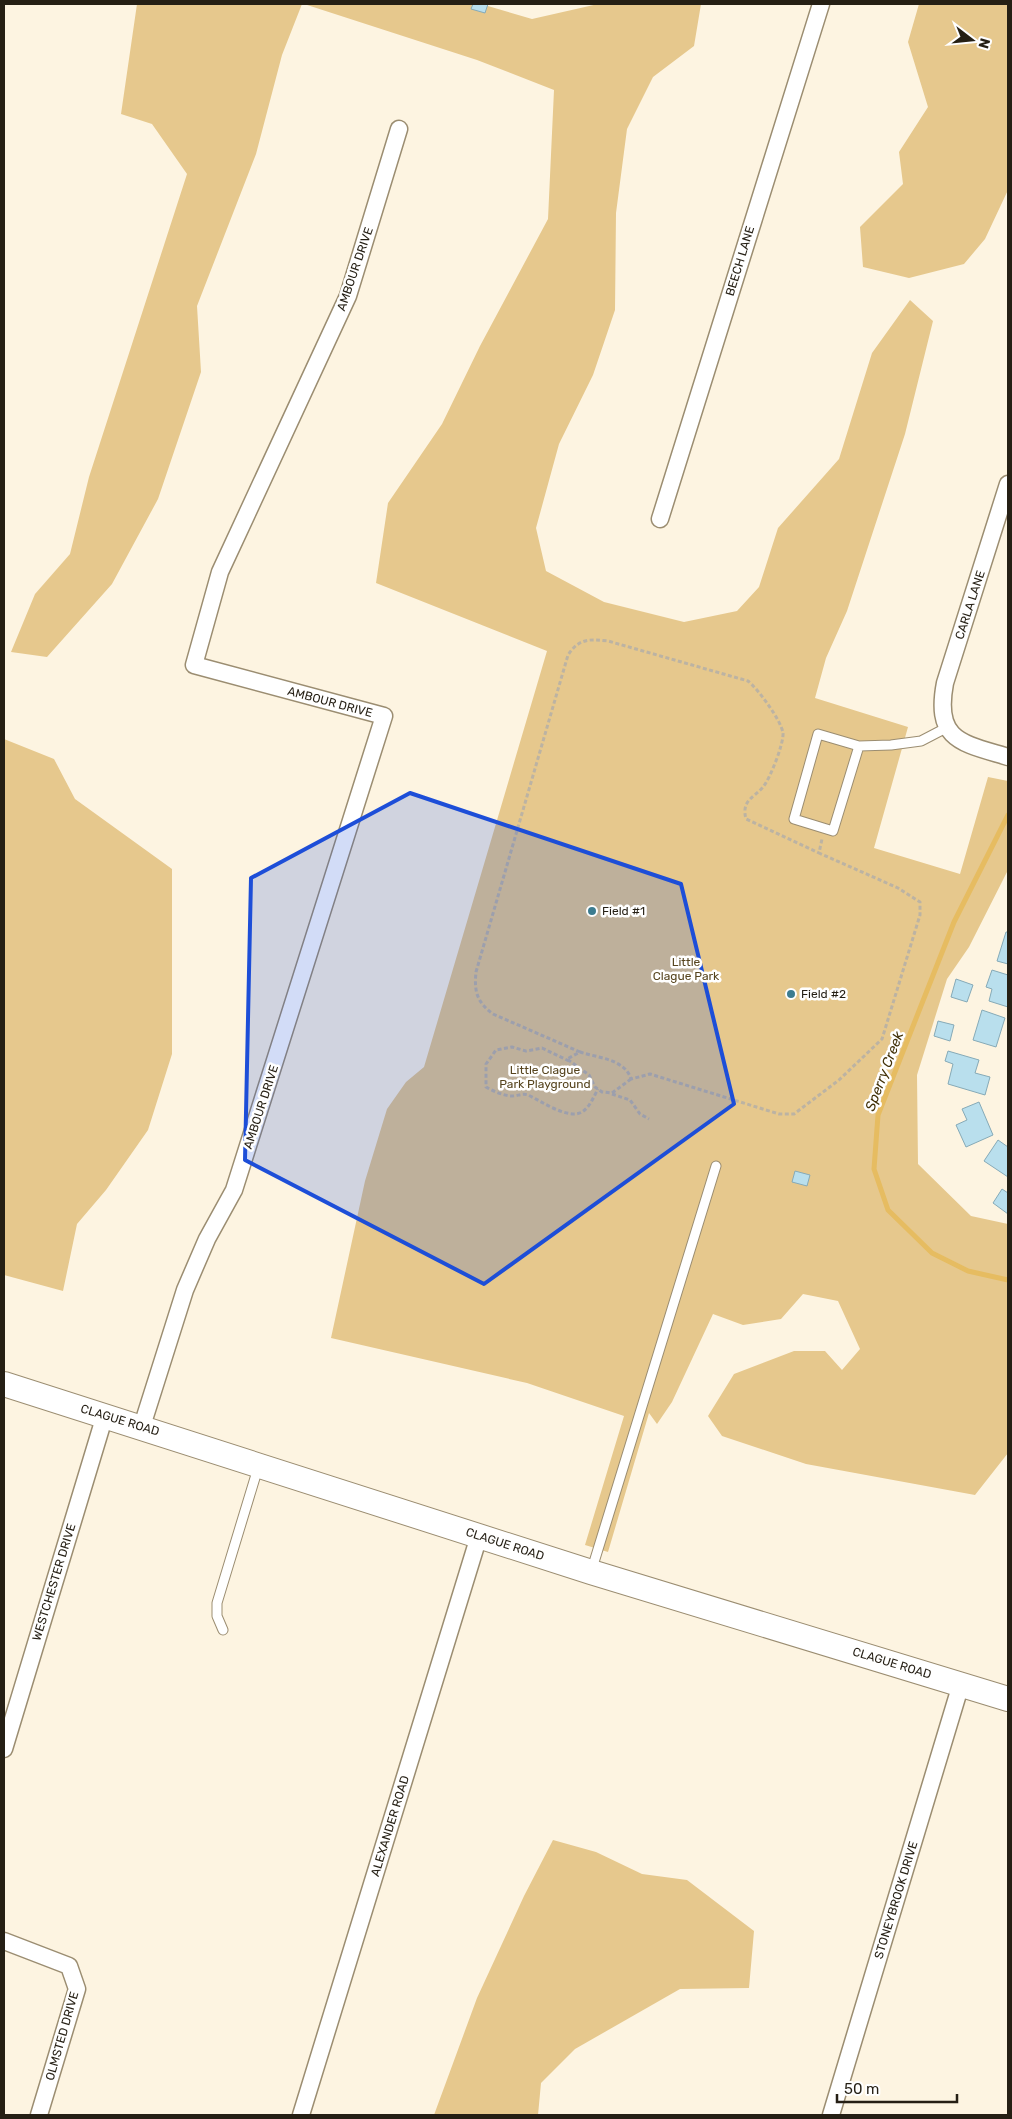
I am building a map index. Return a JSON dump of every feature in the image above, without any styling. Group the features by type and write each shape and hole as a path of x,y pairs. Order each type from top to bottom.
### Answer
{"main road":[{"name":"CLAGUE ROAD","path":"4,1384 142,1426 591,1572 1008,1699"}],"street":[{"name":"BEECH LANE","path":"660,519 821,4"},
{"name":"AMBOUR DRIVE","path":"142,1426 185,1290 207,1239 234,1190 384,716 194,666 220,572 348,296 399,129"},
{"name":"CARLA LANE","path":"946,728 941,702 945,683 1008,484"},
{"path":"946,728 957,739 971,746 1008,757"},
{"name":"WESTCHESTER DRIVE","path":"4,1749 105,1415"},
{"name":"ALEXANDER ROAD","path":"301,2115 479,1536"},
{"name":"STONEYBROOK DRIVE","path":"831,2115 961,1684"},
{"name":"OLMSTED DRIVE","path":"4,1942 69,1966 77,1989 39,2115"}],"lane":[{"path":"859,746 833,831 794,819 818,734 859,746 891,745 921,741 946,728"},
{"path":"591,1572 716,1166"},
{"path":"223,1630 217,1616 217,1603 259,1465"}],"path":[{"path":"598,1089 581,1113 557,1110 549,1104 528,1095 511,1096 486,1087 486,1064 496,1050 503,1048 512,1047 526,1051 542,1048 585,1070 602,1092 612,1092 631,1079 650,1074 779,1114 794,1114 839,1080 882,1039 920,915 920,902 898,888 746,819 746,806 754,794 764,786 781,746 782,732 755,687 748,681 608,641 589,638 573,646 568,655 476,972 474,987 477,997 483,1006 493,1014 580,1052 620,1064 628,1070 631,1079"},
{"path":"819,853 823,839"},
{"path":"570,1062 567,1059 580,1052"},
{"path":"608,1092 630,1100 640,1114 649,1119"}],"highlighted area":[{"path":"410,793 681,884 734,1104 484,1284 245,1160 251,878"}],"green space":[{"path":"137,4 302,4 282,55 256,154 197,306 201,372 158,499 112,584 47,657 11,652 35,594 70,554 89,477 187,174 152,124 121,114"},
{"path":"304,4 481,4 532,19 598,4 701,4 694,46 653,77 627,129 616,213 615,310 593,375 559,444 536,528 546,571 604,602 684,622 737,611 759,587 778,528 839,459 872,353 910,300 933,321 905,434 847,611 826,658 815,698 908,727 874,848 960,874 988,777 1008,781 1008,870 969,947 947,979 917,1075 918,1164 971,1216 1008,1224 1008,1453 975,1495 806,1464 722,1436 708,1416 734,1374 794,1351 825,1351 842,1370 860,1349 838,1301 803,1294 781,1319 743,1325 713,1314 672,1402 657,1424 649,1413 608,1552 585,1545 624,1416 527,1383 331,1338 365,1181 387,1109 406,1082 424,1067 547,651 376,583 388,503 442,424 480,346 548,219 554,90 477,60"},
{"path":"919,4 1008,4 1008,190 985,239 964,264 909,278 863,267 860,227 903,184 899,152 928,107 908,42"},
{"path":"4,739 54,759 75,799 172,869 172,1054 148,1130 106,1190 77,1224 63,1291 4,1275"},
{"path":"553,1840 596,1852 642,1874 687,1880 754,1931 749,1988 680,1989 575,2049 541,2083 538,2115 434,2115 477,1998 524,1896"}],"building":[{"path":"473,4 488,4 485,13 471,9"},
{"path":"1006,932 1008,932 1008,964 997,961"},
{"path":"992,970 1008,975 1008,1007 989,1001 992,989 986,987"},
{"path":"956,979 973,985 967,1002 951,997"},
{"path":"982,1010 1005,1018 996,1047 973,1040"},
{"path":"938,1021 954,1025 950,1041 934,1036"},
{"path":"948,1051 979,1060 975,1073 990,1077 985,1095 948,1084 953,1064 945,1061"},
{"path":"979,1102 993,1135 966,1147 956,1125 967,1120 962,1109"},
{"path":"998,1140 1008,1147 1008,1177 984,1161"},
{"path":"795,1171 810,1175 807,1186 792,1182"},
{"path":"1002,1189 1008,1193 1008,1214 993,1203"}],"waterway":[{"name":"Sperry Creek","path":"1008,815 954,922 878,1115 874,1169 888,1210 932,1253 968,1271 1008,1280"}],"place":[{"name":"Field #1","path":"592,911"},
{"name":"Field #2","path":"791,994"}],"park label":[{"name":"Little Clague Park","path":"686,969"},
{"name":"Little Clague Park Playground","path":"545,1077"}]}
